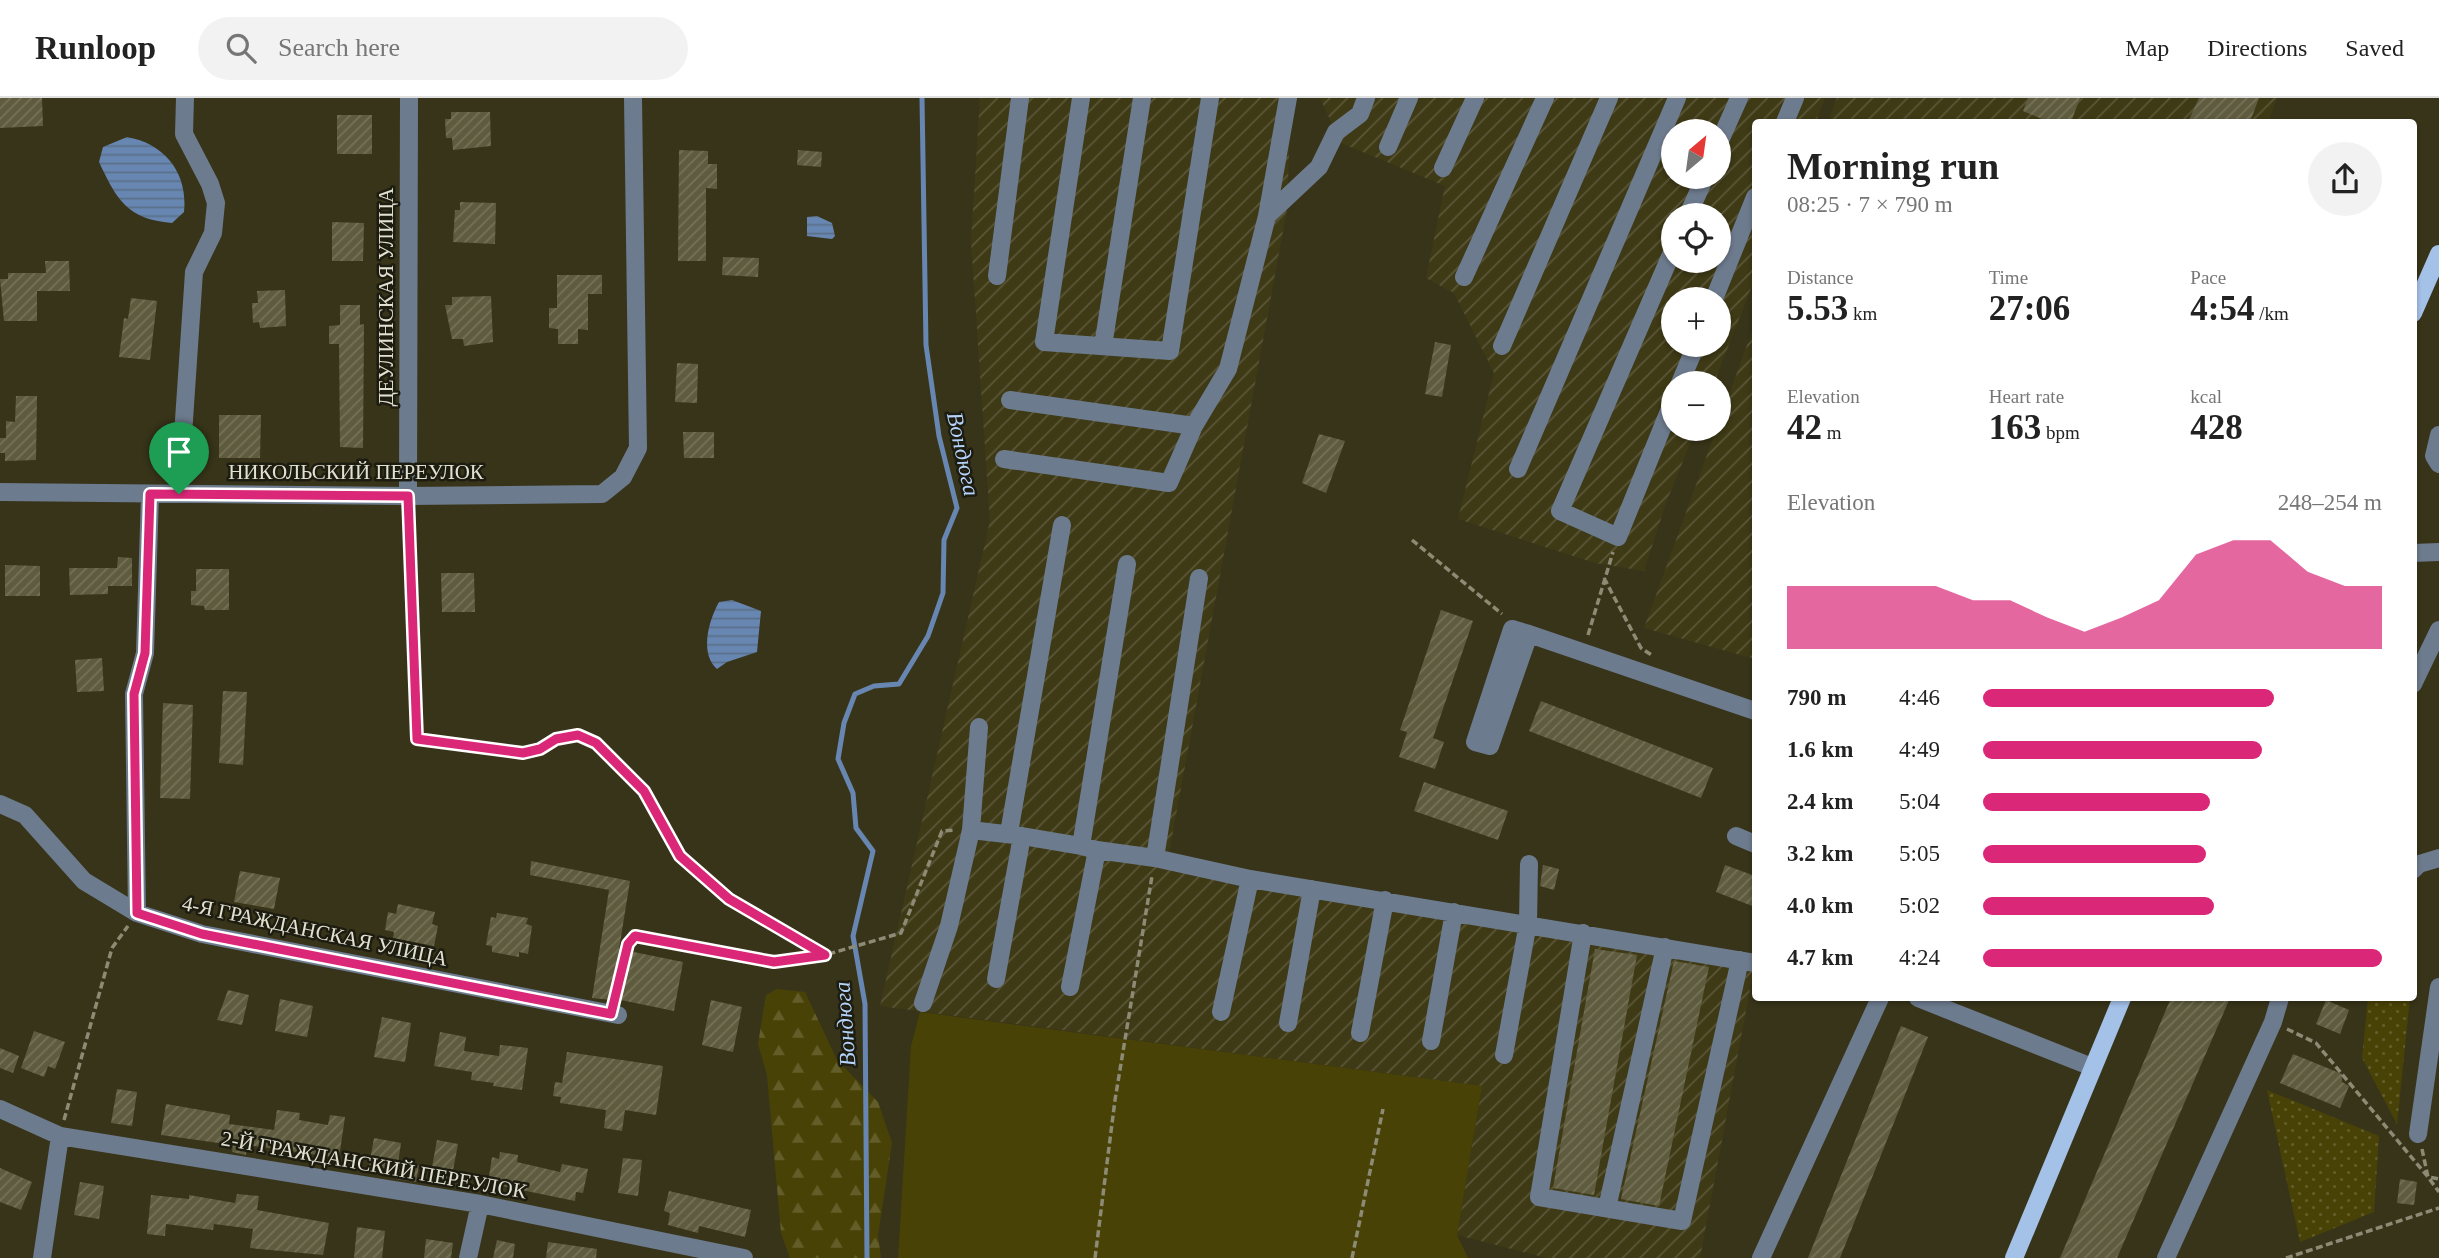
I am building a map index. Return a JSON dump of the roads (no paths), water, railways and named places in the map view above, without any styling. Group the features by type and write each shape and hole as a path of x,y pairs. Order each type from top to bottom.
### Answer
{"main road":[{"path":"2417,304 2439,254"},
{"path":"2014,1258 2121,1001"}],"street":[{"path":"179,494 194,272 212,233 216,203 210,184 184,134 184,98"},
{"name":"ДЕУЛИНСКАЯ УЛИЦА","path":"408,496 409,98"},
{"name":"НИКОЛЬСКИЙ ПЕРЕУЛОК","path":"0,492 408,496 602,494 623,477 638,448 633,98"},
{"path":"997,276 1020,98"},
{"path":"1081,98 1044,342 1170,351 1210,98"},
{"path":"1103,346 1142,98"},
{"path":"1004,458 1169,483 1194,426 1228,369 1267,216 1288,98"},
{"path":"1267,216 1319,167 1335,132 1360,114 1366,98"},
{"path":"1388,147 1409,98"},
{"path":"1443,168 1475,98"},
{"path":"1464,277 1545,98"},
{"path":"1502,346 1609,98"},
{"path":"1518,469 1677,98"},
{"path":"1730,119 1739,98"},
{"path":"1786,119 1795,98"},
{"path":"1719,287 1752,204"},
{"path":"1661,431 1618,537 1560,511 1663,273"},
{"path":"1010,400 1194,426"},
{"path":"2439,435 2434,456 2439,464"},
{"path":"137,913 134,694 145,653 150,494"},
{"path":"996,978 1062,525"},
{"path":"2417,553 2439,552"},
{"path":"1070,987 1126,564"},
{"path":"1155,858 1199,578"},
{"path":"1521,632 1490,746 1475,742 1521,632"},
{"path":"1521,632 1752,710"},
{"path":"2417,677 2436,641"},
{"path":"923,1003 949,926 971,830 979,727"},
{"name":"4-Я ГРАЖДАНСКАЯ УЛИЦА","path":"0,804 24,815 84,881 137,913 202,934 615,1015"},
{"path":"971,830 1155,858 1250,878 1528,923 1748,962 1682,1221 1539,1197 1583,933"},
{"path":"1737,836 1752,843"},
{"path":"2417,866 2439,858"},
{"path":"1504,1055 1528,923 1529,864"},
{"path":"1221,1012 1250,878"},
{"path":"1288,1023 1312,888"},
{"path":"1360,1033 1385,900"},
{"path":"1432,1041 1454,912"},
{"path":"1607,1208 1665,947"},
{"path":"2418,1135 2439,987"},
{"path":"1761,1258 1879,1001"},
{"path":"1925,1001 2092,1067"},
{"path":"2166,1258 2273,1022 2279,1001"},
{"name":"2-Й ГРАЖДАНСКИЙ ПЕРЕУЛОК","path":"0,1110 61,1136 480,1204 744,1258"},
{"path":"42,1258 61,1136"},
{"path":"468,1258 480,1204"}],"water":[{"path":"127,137 153,146 172,163 178,173 184,198 184,212 172,223 157,221 134,212 118,197 105,175 99,162 103,147"},
{"path":"817,216 832,223 835,236 832,239 807,236 807,217"},
{"path":"732,600 761,611 757,652 727,662 717,669 708,654 709,627 719,602"}],"waterway":[{"name":"Вондюга","path":"867,1258 865,1004 853,936 873,851 856,828 853,793 838,759 844,723 855,694 874,686 899,684 928,636 943,593 944,540 957,508 939,436 926,345 922,98"}]}
